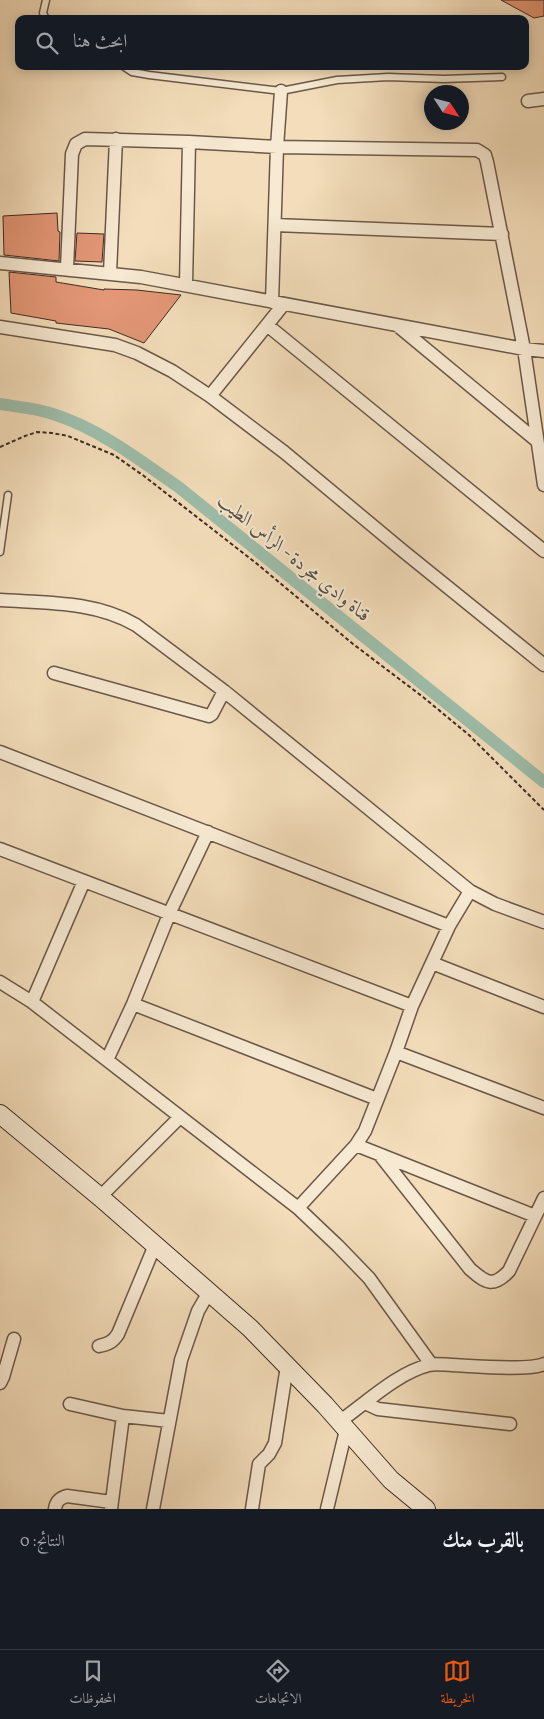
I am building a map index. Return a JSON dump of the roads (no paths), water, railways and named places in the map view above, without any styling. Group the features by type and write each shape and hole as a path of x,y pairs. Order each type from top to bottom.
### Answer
{"street":[{"path":"210,396 267,325 278,303 275,225 281,91"},
{"path":"528,101 544,99"},
{"path":"67,268 72,154 73,147 79,141 85,139 277,147 477,150 482,152 487,162 524,349 544,485"},
{"path":"110,273 116,139"},
{"path":"186,285 189,142"},
{"path":"275,225 502,234"},
{"path":"0,263 110,273 186,285 524,349 544,351"},
{"path":"396,324 537,441"},
{"path":"267,325 544,551"},
{"path":"0,327 102,342 126,349 152,360 210,396 291,457 544,665"},
{"path":"0,600 89,607 120,616 152,635 224,691 470,892 495,904 544,922"},
{"path":"54,673 209,716 212,714 224,691"},
{"path":"0,752 449,926"},
{"path":"107,1060 134,1004 170,912 208,832"},
{"path":"0,849 170,912 412,1006"},
{"path":"32,1002 84,881"},
{"path":"298,1208 356,1145 365,1131 412,1006 449,926 470,892"},
{"path":"432,963 544,1006"},
{"path":"0,982 32,1002 298,1208 369,1278 431,1364"},
{"path":"134,1004 377,1099"},
{"path":"396,1052 544,1108"},
{"path":"0,1114 100,1197 250,1328 325,1405 391,1480 426,1509"},
{"path":"100,1197 180,1117"},
{"path":"356,1145 535,1216"},
{"path":"380,1155 470,1268 480,1278 491,1282 500,1280 509,1271 544,1198"},
{"path":"99,1346 114,1341 118,1334 156,1245"},
{"path":"152,1509 181,1360 198,1312 209,1292"},
{"path":"0,1383 4,1378 14,1339"},
{"path":"327,1509 342,1426 365,1403 400,1378 414,1370 431,1364 538,1367 544,1364"},
{"path":"252,1509 259,1464 269,1454 275,1442 287,1366"},
{"path":"365,1403 378,1409 510,1424"},
{"path":"70,1404 123,1416 169,1421"},
{"path":"55,1509 57,1502 67,1496 111,1506 123,1416"}],"lane":[{"path":"43,15 42,13 46,0"},
{"path":"129,70 149,75 281,91 336,80 380,77 444,80 502,77"},
{"path":"0,552 8,496"}],"waterway":[{"name":"قناة وادي مجردة - الرأس الطيب","path":"0,404 40,410 70,420 119,446 150,467 181,489 544,782"}]}
